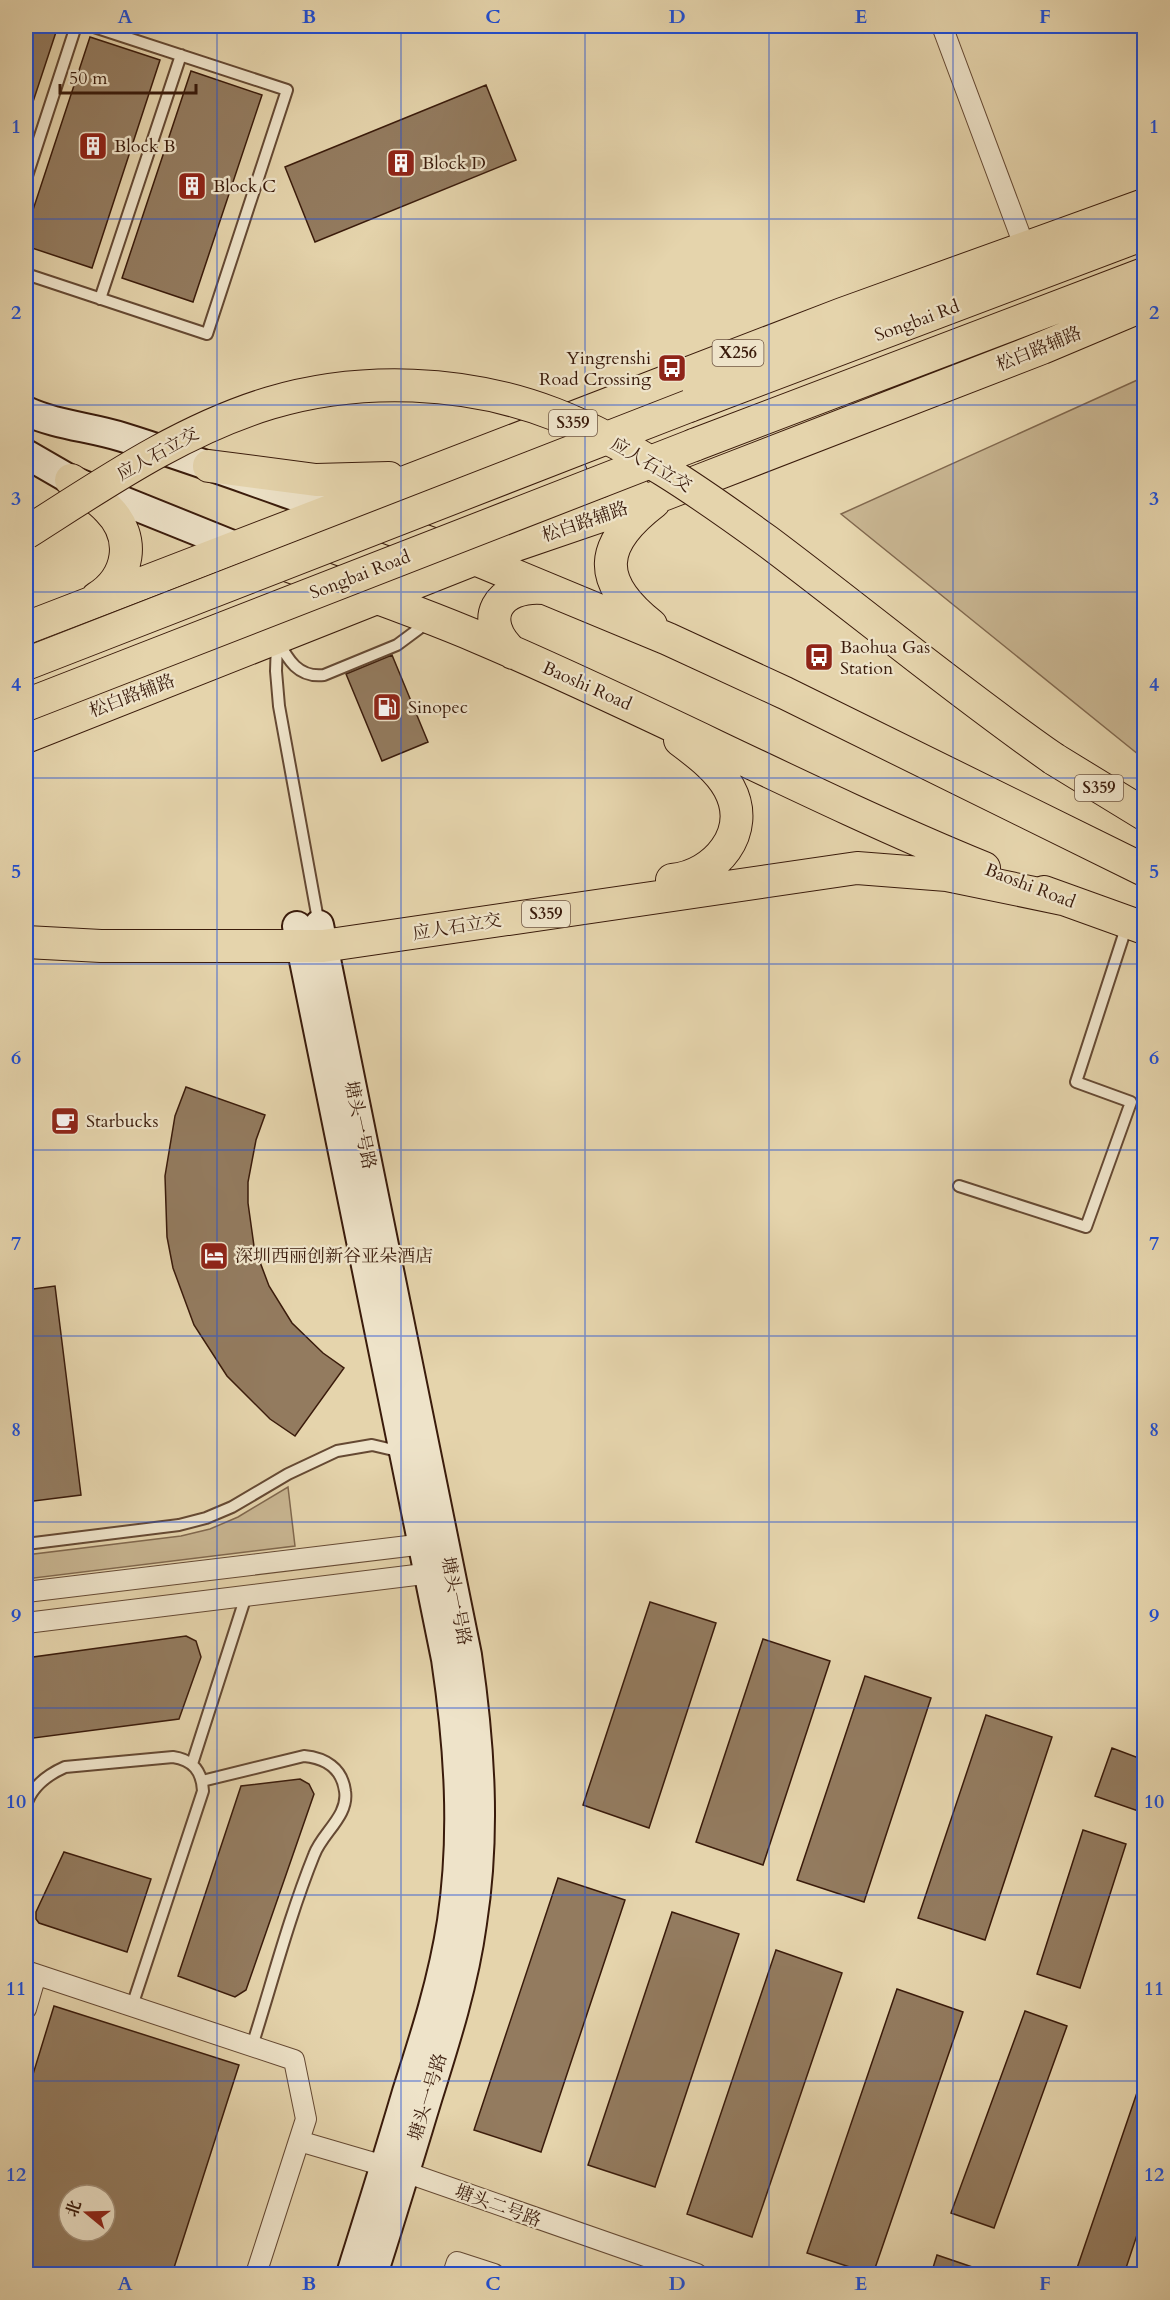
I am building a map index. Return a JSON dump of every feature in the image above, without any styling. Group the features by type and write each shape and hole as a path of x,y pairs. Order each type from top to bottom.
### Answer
{"main road":[{"name":"X256","path":"334,510 632,393 1144,205"},
{"name":"Songbai Rd","path":"689,406 1144,234"},
{"name":"Songbai Rd","path":"694,445 1144,274"},
{"name":"松白路辅路","path":"26,737 379,599 475,559 664,494 1042,348 1144,305"},
{"name":"应人石立交","path":"26,533 173,443 220,421 271,403 319,393 378,386 424,386 475,393 554,414 617,444 670,475 788,557 1002,723 1054,759 1144,814"},
{"path":"632,393 617,403 604,418 598,435 598,452 604,468 615,482 630,490 664,494"},
{"name":"Songbai Road","path":"26,664 689,406"},
{"name":"Songbai Road","path":"26,705 694,445"},
{"path":"208,466 316,480 364,480 420,475"},
{"path":"71,480 109,510 119,523 126,544 125,562 118,579 109,590 87,604"},
{"path":"664,494 626,528 616,544 610,561 612,579 620,596 668,639"},
{"path":"26,628 334,510 475,559 668,639 785,693 1144,870"},
{"name":"Baoshi Road","path":"236,546 432,619 513,652 903,833 1063,899 1136,925"},
{"path":"513,652 497,634 495,612 500,601 518,588 544,588"},
{"path":"87,604 105,602 121,606 140,621 150,643 150,659 145,675 122,699"},
{"path":"26,922 310,936 678,880 704,871 716,863 732,837 736,820 735,803 729,788 720,775 681,740 629,705"},
{"name":"应人石立交","path":"26,942 101,946 310,936 857,868 947,874 1063,899"}],"street":[{"path":"942,26 1025,248"},
{"path":"26,411 46,420 119,436 334,510"},
{"name":"Baoshi Road","path":"26,454 71,480 236,546"},
{"name":"塘头一号路","path":"310,936 405,1453 434,1543"},
{"name":"塘头一号路","path":"310,936 440,1572 470,1676 478,1746 480,1838 477,1879 465,1965 395,2169 351,2274"},
{"path":"26,1592 434,1543"},
{"path":"26,1623 440,1572"},
{"path":"26,2009 31,1973 294,2060 306,2119 256,2274"},
{"name":"塘头二号路","path":"299,2141 395,2169 697,2274"},
{"name":"塘头一号路","path":"373,2274 395,2169"},
{"path":"453,2274 457,2262 494,2274"}],"lane":[{"path":"26,179 76,26"},
{"path":"26,274 207,334 287,90 91,26"},
{"path":"100,299 181,55"},
{"path":"277,639 294,667 315,676 324,675 397,645 432,619"},
{"path":"277,639 276,671 279,706 310,936"},
{"path":"959,1186 1086,1227 1131,1102 1076,1082 1136,925"},
{"path":"26,1544 179,1525 206,1518 232,1507 288,1474 337,1451 354,1447 389,1448 405,1453"},
{"path":"192,1764 246,1596"},
{"path":"202,1781 304,1756 319,1758 332,1765 342,1778 346,1792 344,1808 314,1853 252,2046"},
{"path":"26,1805 38,1785 50,1774 65,1767 173,1757 192,1764 202,1781 203,1791 132,2006"}],"shaded area":[{"path":"1144,377 1144,759 841,514"},
{"path":"288,1487 295,1546 26,1579 26,1555 181,1536 210,1529 238,1517"}],"building":[{"path":"26,26 58,26 28,117 26,116"},
{"name":"Block B","path":"90,37 160,60 92,268 26,246 26,231"},
{"name":"Block C","path":"191,71 262,95 193,302 122,278"},
{"name":"Block D","path":"486,85 516,160 315,242 285,167"},
{"name":"Sinopec","path":"392,655 428,742 382,761 346,674"},
{"name":"深圳西丽创新谷亚朵酒店","path":"186,1087 265,1115 256,1140 248,1182 248,1203 254,1246 269,1286 292,1323 323,1353 344,1368 295,1436 270,1419 227,1376 194,1325 173,1268 167,1237 165,1176 175,1116"},
{"path":"55,1286 81,1495 26,1502 26,1290"},
{"path":"650,1602 716,1623 649,1828 583,1805"},
{"path":"186,1636 196,1641 201,1657 179,1719 26,1739 26,1658"},
{"path":"763,1639 830,1661 763,1865 696,1842"},
{"path":"865,1676 931,1698 864,1902 797,1880"},
{"path":"986,1715 1052,1737 985,1940 918,1918"},
{"path":"1112,1748 1144,1760 1144,1813 1095,1796"},
{"path":"300,1779 309,1784 314,1794 246,1990 235,1997 178,1976 241,1786"},
{"path":"1083,1830 1126,1844 1080,1988 1037,1974"},
{"path":"64,1852 151,1879 127,1952 39,1923 36,1919 36,1912"},
{"path":"558,1878 625,1900 541,2152 474,2130"},
{"path":"672,1912 739,1934 655,2187 588,2165"},
{"path":"776,1950 842,1973 752,2237 687,2214"},
{"path":"897,1989 963,2012 873,2274 871,2274 807,2253"},
{"path":"54,2006 239,2065 172,2274 26,2274 26,2097"},
{"path":"1025,2011 1067,2026 994,2228 951,2213"},
{"path":"1142,2078 1144,2078 1144,2214 1124,2274 1075,2274"},
{"path":"937,2255 987,2272 986,2274 931,2274"}],"place":[{"name":"Block B","path":"93,146"},
{"name":"Block D","path":"401,163"},
{"name":"Block C","path":"192,186"},
{"name":"Yingrenshi Road Crossing","path":"672,368"},
{"name":"Baohua Gas Station","path":"819,657"},
{"name":"Sinopec","path":"387,707"},
{"name":"Starbucks","path":"65,1121"},
{"name":"深圳西丽创新谷亚朵酒店","path":"214,1256"}]}
